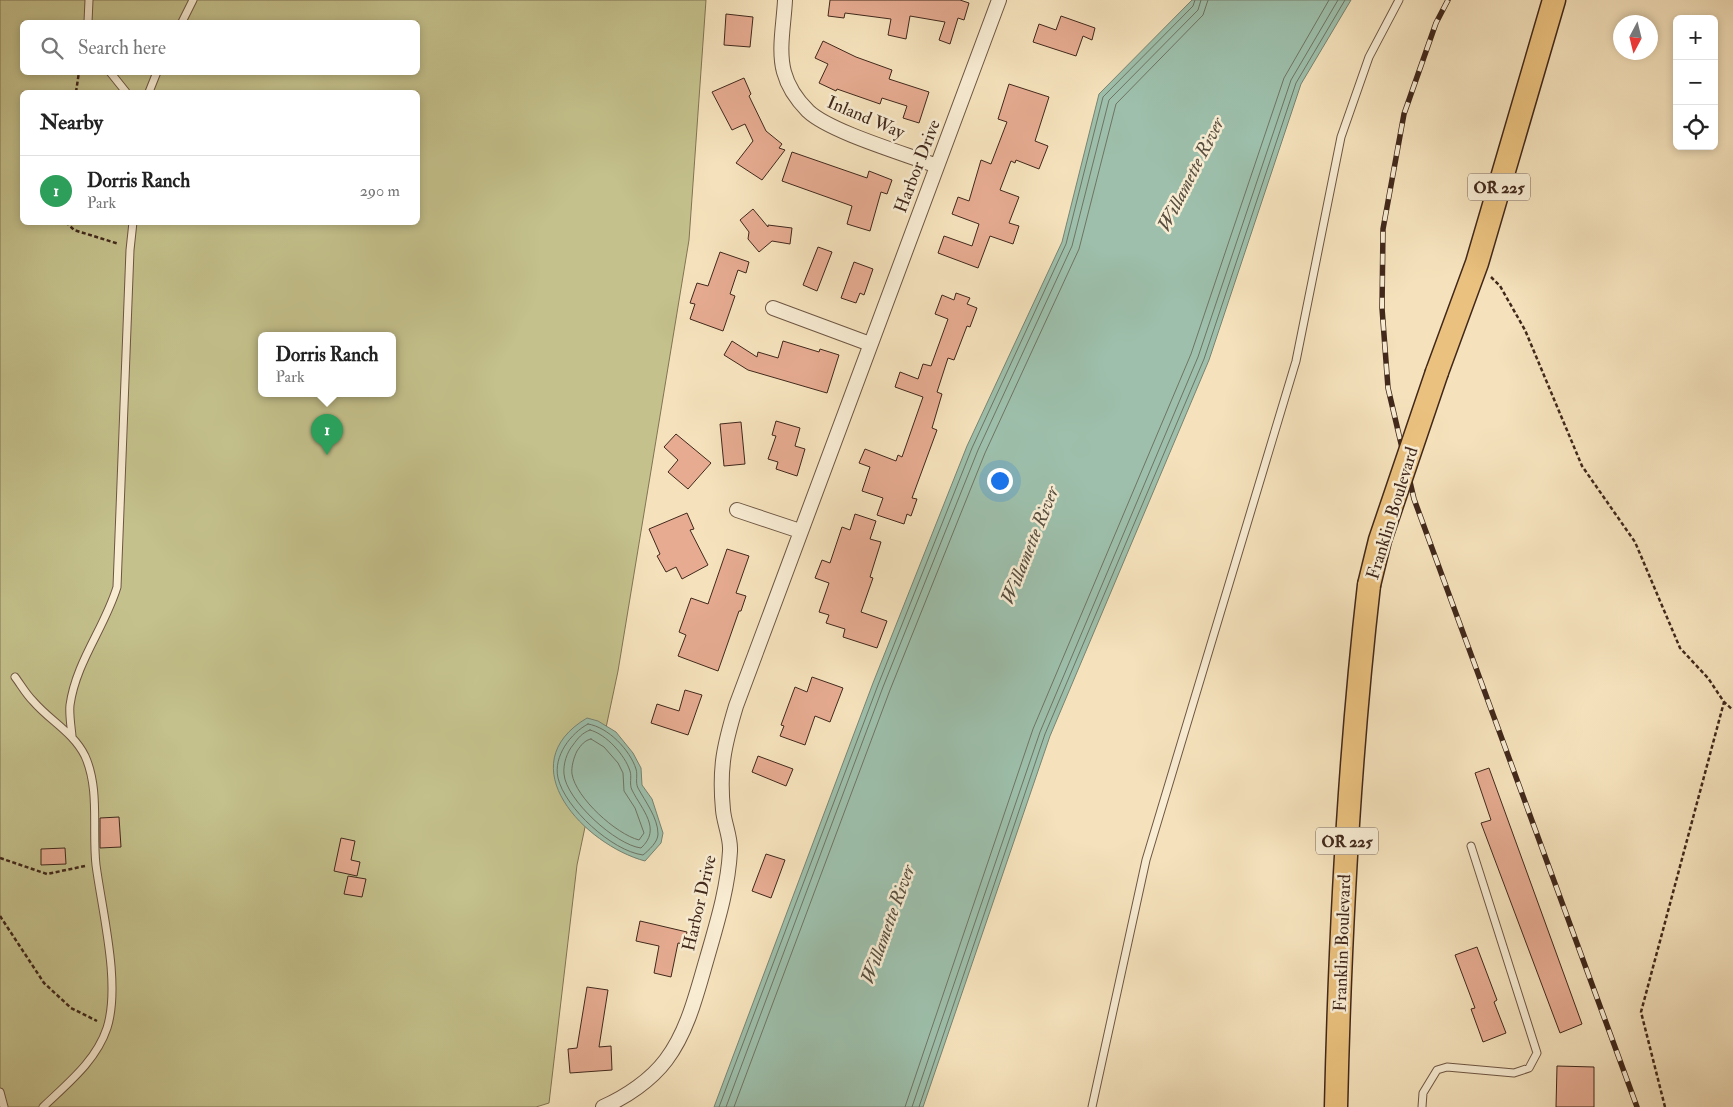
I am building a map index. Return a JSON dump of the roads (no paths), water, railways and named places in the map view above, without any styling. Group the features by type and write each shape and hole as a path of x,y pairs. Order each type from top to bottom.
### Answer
{"main road":[{"name":"Franklin Boulevard","path":"1336,1107 1342,912 1359,671 1369,585 1380,540 1437,372 1477,264 1554,0"}],"street":[{"name":"Inland Way","path":"785,0 782,52 784,71 791,91 808,112 830,125 937,166"},
{"name":"Harbor Drive","path":"603,1107 644,1082 666,1060 683,1029 696,996 728,877 730,848 723,814 721,785 723,749 736,706 999,0"},
{"path":"773,308 870,344"},
{"path":"737,510 800,532"}],"lane":[{"path":"88,20 89,0"},
{"path":"183,20 193,0"},
{"path":"1092,1107 1146,860 1296,361 1341,137 1369,57 1399,0"},
{"path":"112,75 124,90"},
{"path":"150,90 156,75"},
{"path":"72,736 70,706 79,671 110,609 117,587 130,250 133,225"},
{"path":"15,677 33,702 72,736 85,756 91,778 96,864 111,976 107,1026 97,1051 77,1075 44,1107"},
{"path":"1422,1107 1423,1093 1437,1070 1447,1068 1514,1073 1529,1068 1537,1053 1471,846"},
{"path":"0,1092 4,1107"}],"water":[{"name":"Willamette River","path":"1192,0 1351,0 1301,84 1209,360 1050,736 923,1107 714,1107 873,683 967,446 1062,242 1099,94"},
{"path":"587,718 598,721 616,732 633,753 641,768 642,785 652,799 663,833 661,843 645,861 622,852 600,839 579,821 564,801 555,780 554,758 564,737"}],"railway":[{"path":"1448,0 1436,23 1404,114 1383,229 1382,308 1388,388 1414,499 1637,1107"}],"place":[{"name":"Dorris Ranch","path":"327,455"}]}
